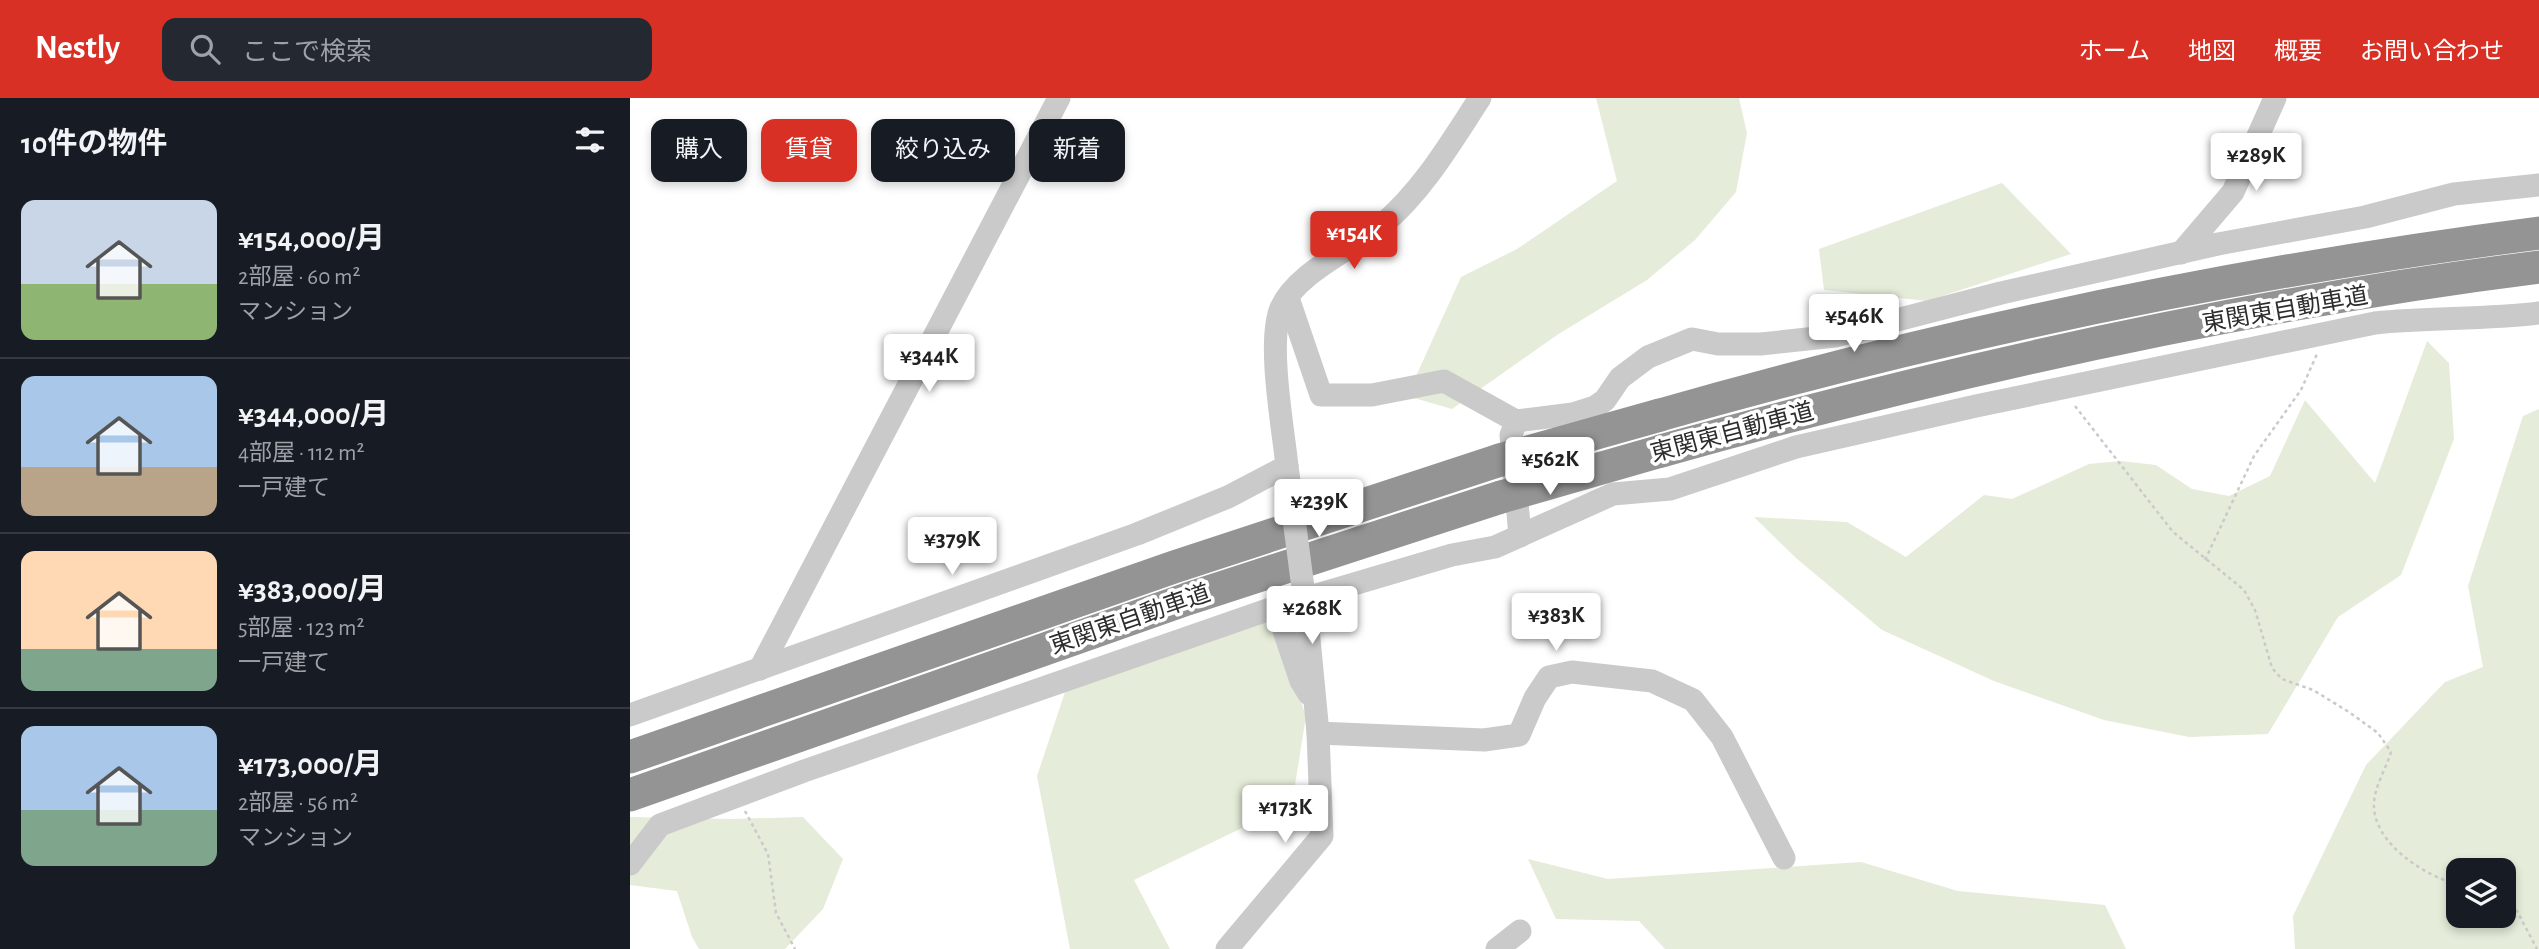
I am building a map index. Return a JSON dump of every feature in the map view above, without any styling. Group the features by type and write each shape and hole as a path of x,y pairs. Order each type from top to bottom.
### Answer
{"highway":[{"name":"東関東自動車道","path":"630,757 1174,567 1500,460 1660,415 1833,369 2098,308 2253,278 2539,233"},
{"name":"東関東自動車道","path":"630,794 1187,598 1501,497 1661,451 1839,402 2106,342 2259,312 2539,267"}],"street":[{"path":"760,669 1059,98"},
{"path":"1227,949 1322,836 1318,733 1307,618 1287,467 1275,332 1287,298 1294,287 1383,224 1423,184 1480,98"},
{"path":"2181,253 2233,192 2275,98"},
{"path":"1287,298 1321,395 1372,395 1444,381 1516,421 1573,414 1595,407 1605,400 1620,378 1648,358 1692,339 1718,344 1761,344 1835,336 2001,293 2181,253 2365,217 2454,194 2539,185"},
{"path":"630,864 660,825 737,796 1276,607 1452,555 1495,547 1613,494 1670,489 1796,447 2066,387 2325,334 2406,320 2487,320 2539,313"},
{"path":"1516,421 1511,435 1520,536"},
{"path":"630,715 1137,534 1227,497 1287,467"},
{"path":"1276,607 1301,681 1315,702"},
{"path":"1318,733 1484,740 1519,735 1535,698 1549,677 1572,672 1652,681 1693,700 1722,737 1784,858"},
{"path":"1497,949 1520,931"}],"path":[{"path":"2205,559 2254,456 2301,390 2325,334"},
{"path":"2066,387 2076,408 2173,533 2244,590 2255,610 2272,668 2282,679 2313,690 2378,733 2391,751 2376,788 2374,806 2379,825 2401,856 2437,879 2446,881"},
{"path":"737,796 768,854 776,913 795,949"},
{"path":"2516,910 2537,949"}],"green space":[{"path":"1596,98 1739,98 1747,133 1736,192 1695,240 1647,280 1557,335 1452,409 1407,396 1461,277 1517,249 1617,181"},
{"path":"2002,183 2071,254 1927,301 1824,290 1819,249"},
{"path":"2427,341 2449,363 2454,439 2401,575 2338,617 2268,734 2189,737 2104,720 1994,681 1882,630 1796,558 1754,517 1847,522 1906,557 1984,495 2012,499 2089,464 2121,461 2156,465 2192,489 2229,496 2270,476 2305,400 2375,483"},
{"path":"2539,409 2539,949 2295,949 2293,916 2366,765 2445,682 2483,667 2468,586 2523,416"},
{"path":"1272,616 1306,716 1292,804 1134,880 1170,949 1070,949 1037,776 1065,692"},
{"path":"630,817 803,817 843,859 823,909 785,949 699,949 692,937 677,891 630,885"},
{"path":"1528,859 1608,879 1861,862 1958,891 2105,905 2126,949 1665,949 1639,921 1556,919"}]}
